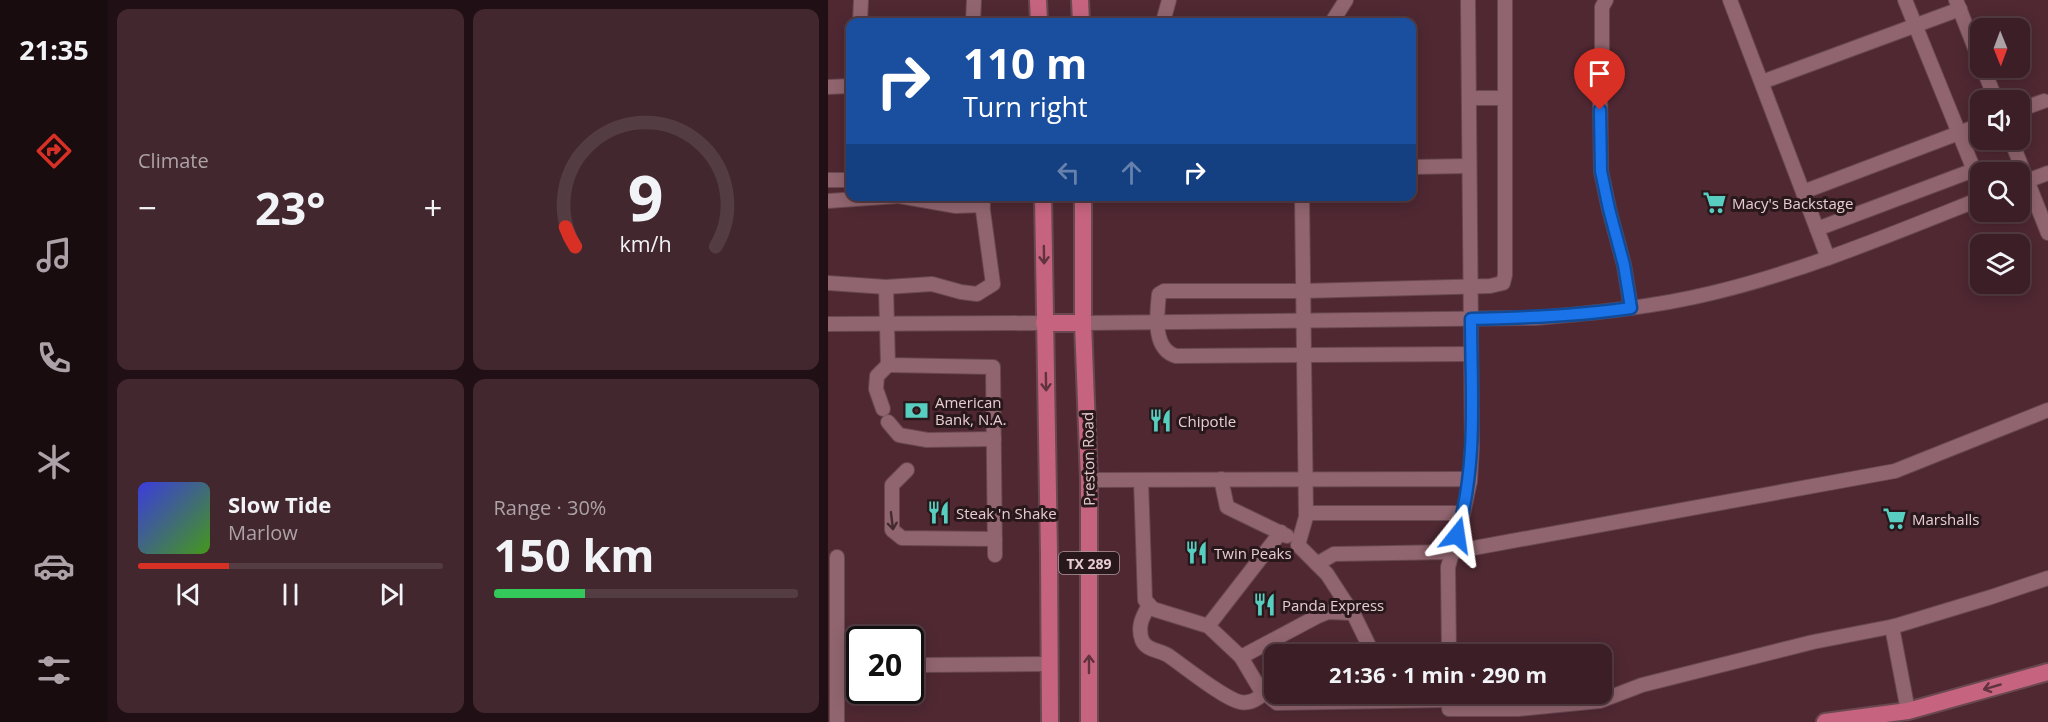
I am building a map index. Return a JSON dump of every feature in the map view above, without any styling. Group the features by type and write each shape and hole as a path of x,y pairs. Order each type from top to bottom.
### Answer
{"main road":[{"path":"1038,0 1039,18"},
{"path":"1080,0 1081,18"},
{"name":"TX 289","path":"1043,201 1050,722"},
{"name":"Preston Road","path":"1083,201 1083,323 1089,480 1089,722"},
{"path":"1044,323 1083,323"},
{"path":"1825,722 1910,716 2048,672"}],"street":[{"path":"860,18 861,0"},
{"path":"973,18 974,0"},
{"path":"1164,18 1168,0"},
{"path":"1335,18 1346,0"},
{"path":"1449,644 1448,567 1470,481 1472,447 1468,0"},
{"path":"1471,354 1176,356 1167,354 1162,348 1158,322 1159,294 1164,291 1303,291 1496,285 1504,280 1505,0"},
{"path":"1606,0 1602,7 1601,171 1624,265 1631,308"},
{"path":"1730,0 1828,258"},
{"path":"1817,229 1974,170 1905,0"},
{"path":"1762,82 1914,26 1958,4 1970,35"},
{"path":"828,87 846,86"},
{"path":"1469,98 1504,98"},
{"path":"2030,106 2044,101"},
{"path":"1803,192 1970,129"},
{"path":"1416,167 1469,166"},
{"path":"2030,179 2048,173"},
{"path":"828,180 846,180"},
{"path":"2030,196 2048,233"},
{"path":"828,201 846,200"},
{"path":"828,284 886,287 932,285 977,294 993,284 982,201 956,206 928,201"},
{"path":"1298,545 1306,513 1302,201"},
{"path":"1083,323 1535,318 1597,313 1711,294 1781,274 1970,204"},
{"path":"886,287 888,365"},
{"path":"828,324 1044,323"},
{"path":"994,440 927,440 899,435 886,416 876,389 877,376 888,365 993,367 994,440 995,555"},
{"path":"1317,564 1334,555 1452,552 1895,471 2048,410"},
{"path":"907,470 892,485 892,530 896,534 902,538 995,539"},
{"path":"1221,479 1227,507 1281,532 1298,545 1327,574 1352,613 1368,644"},
{"path":"1089,480 1462,479 1470,481"},
{"path":"1141,480 1145,600 1153,609 1208,626 1241,657 1264,692"},
{"path":"1306,513 1463,513"},
{"path":"1208,626 1281,532"},
{"path":"837,557 833,595 837,722"},
{"path":"1433,704 1518,709 1600,701 1642,685 1813,642 1895,626 2048,578"},
{"path":"1149,605 1140,622 1142,641 1150,648 1165,653 1228,698 1240,702 1251,702 1264,694"},
{"path":"1241,657 1328,612 1352,613"},
{"path":"1895,626 1892,627 1910,716"},
{"path":"924,665 1050,664"}],"place":[{"name":"Macy's Backstage","path":"1714,203"},
{"name":"American Bank, N.A.","path":"917,411"},
{"name":"Chipotle","path":"1160,421"},
{"name":"Steak 'n Shake","path":"938,513"},
{"name":"Marshalls","path":"1894,519"},
{"name":"Twin Peaks","path":"1196,553"},
{"name":"Panda Express","path":"1264,605"}],"route":[{"path":"1457,535 1470,481 1471,319 1535,318 1631,308 1624,265 1601,171 1600,110"}]}
